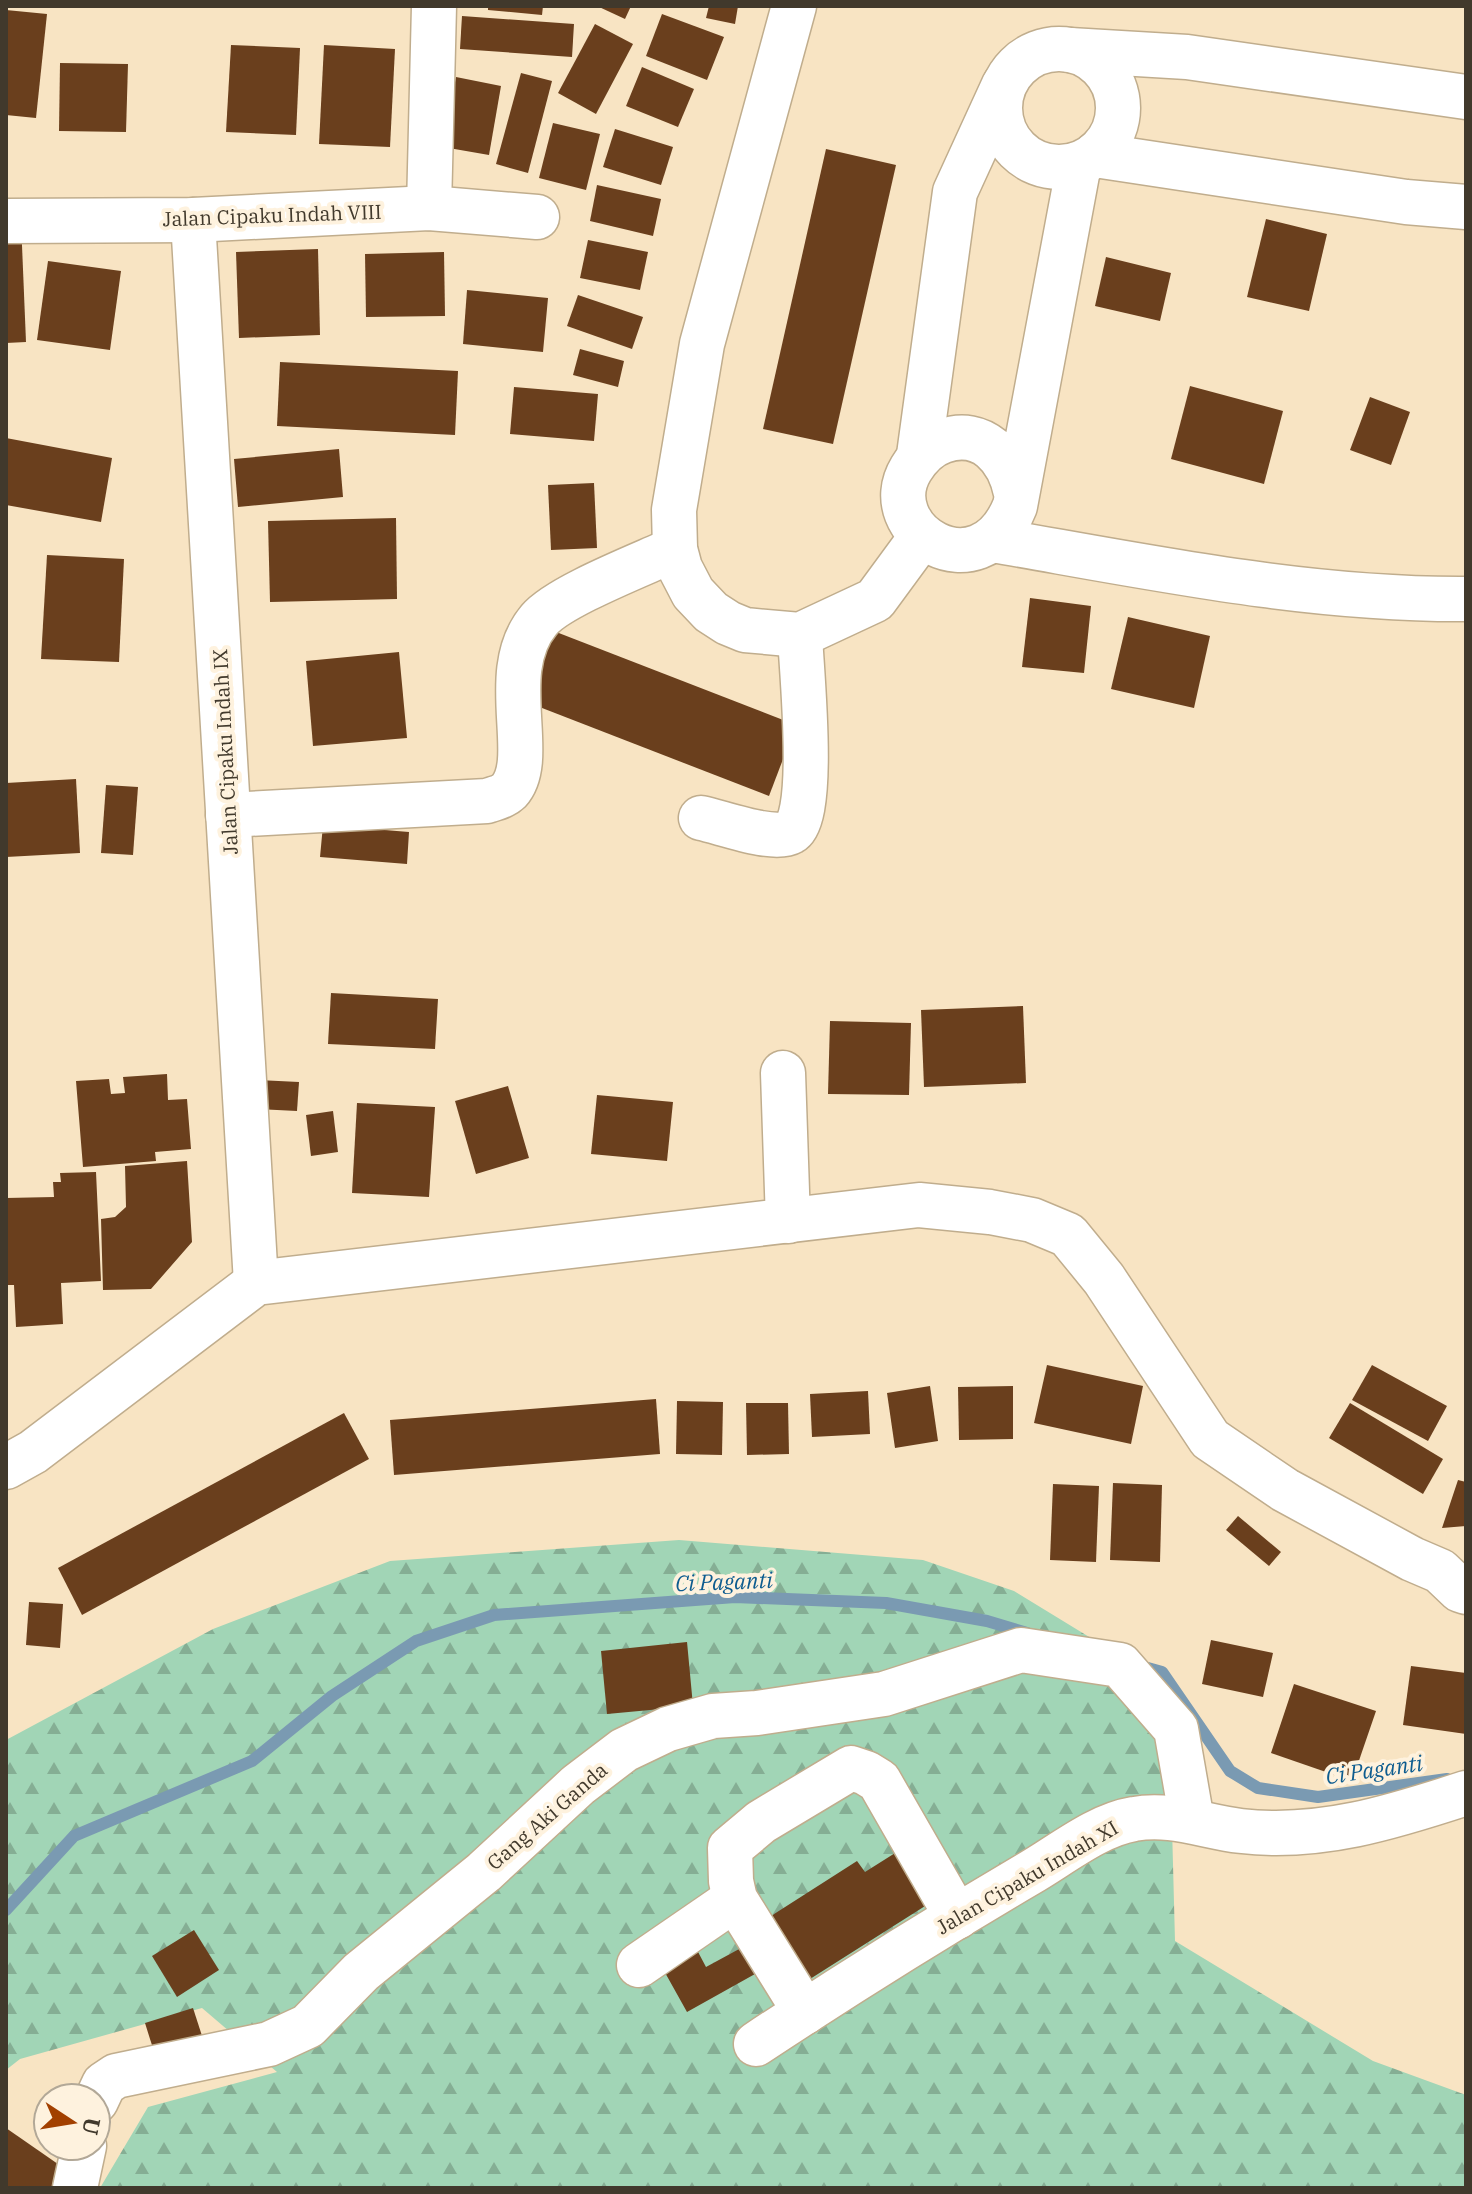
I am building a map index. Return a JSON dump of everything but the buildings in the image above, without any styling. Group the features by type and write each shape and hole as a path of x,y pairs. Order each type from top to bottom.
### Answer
{"street":[{"path":"429,208 434,6"},
{"path":"794,6 702,344 674,510 675,549 680,568 693,593 711,612 745,630 800,635 875,600 922,536"},
{"path":"1070,50 1083,54 1100,66 1112,81 1118,113 1113,133 1087,160 1015,506 1008,525 993,540 976,549 961,551 942,548 922,536 910,520 904,491 907,475 919,455 955,192 1004,85 1017,65 1039,52 1070,50 1187,57 1466,97"},
{"path":"1004,85 1000,105 1002,126 1007,138 1021,154 1035,163 1056,168 1087,160 1406,202 1466,207"},
{"name":"Jalan Cipaku Indah VIII","path":"6,221 193,220 429,208 537,217"},
{"name":"Jalan Cipaku Indah IX","path":"193,220 256,1283"},
{"path":"919,455 942,441 975,440 1001,456 1012,473 1016,493"},
{"path":"993,540 1197,576 1400,600 1466,599"},
{"path":"228,815 487,801 504,795 517,778 517,668 524,642 541,617 566,600 675,549"},
{"path":"701,818 772,835 791,832 801,821 805,800 806,745 800,635"},
{"path":"783,1073 788,1221"},
{"path":"6,1467 33,1452 256,1283 919,1205 990,1212 1032,1220 1068,1235 1104,1279 1210,1439 1285,1490 1440,1571 1466,1592"},
{"name":"Gang Aki Ganda","path":"107,2082 116,2076 269,2044 308,2026 361,1972 484,1872 578,1785 624,1750 668,1729 713,1716 757,1713 884,1694 1021,1650 1120,1665 1176,1729 1192,1821"},
{"path":"805,2012 735,1899 730,1848 761,1822 851,1768 866,1773 879,1781 957,1917"},
{"name":"Jalan Cipaku Indah XI","path":"756,2044 957,1917 1114,1823 1164,1815 1241,1831 1293,1834 1378,1821 1466,1793"},
{"path":"639,1965 735,1899"},
{"path":"75,2188 81,2162"}],"green space":[{"path":"679,1540 923,1560 1014,1591 1158,1679 1171,1788 1175,1941 1373,2061 1466,2095 1466,2188 100,2188 148,2107 277,2072 202,2008 20,2059 6,2070 6,1740 213,1629 390,1561"}],"waterway":[{"name":"Ci Paganti","path":"6,1910 74,1836 252,1761 332,1696 416,1641 494,1615 735,1597 886,1603 987,1621 1027,1633"},
{"name":"Ci Paganti","path":"1137,1665 1162,1672 1230,1771 1258,1788 1318,1797 1447,1779"}]}
